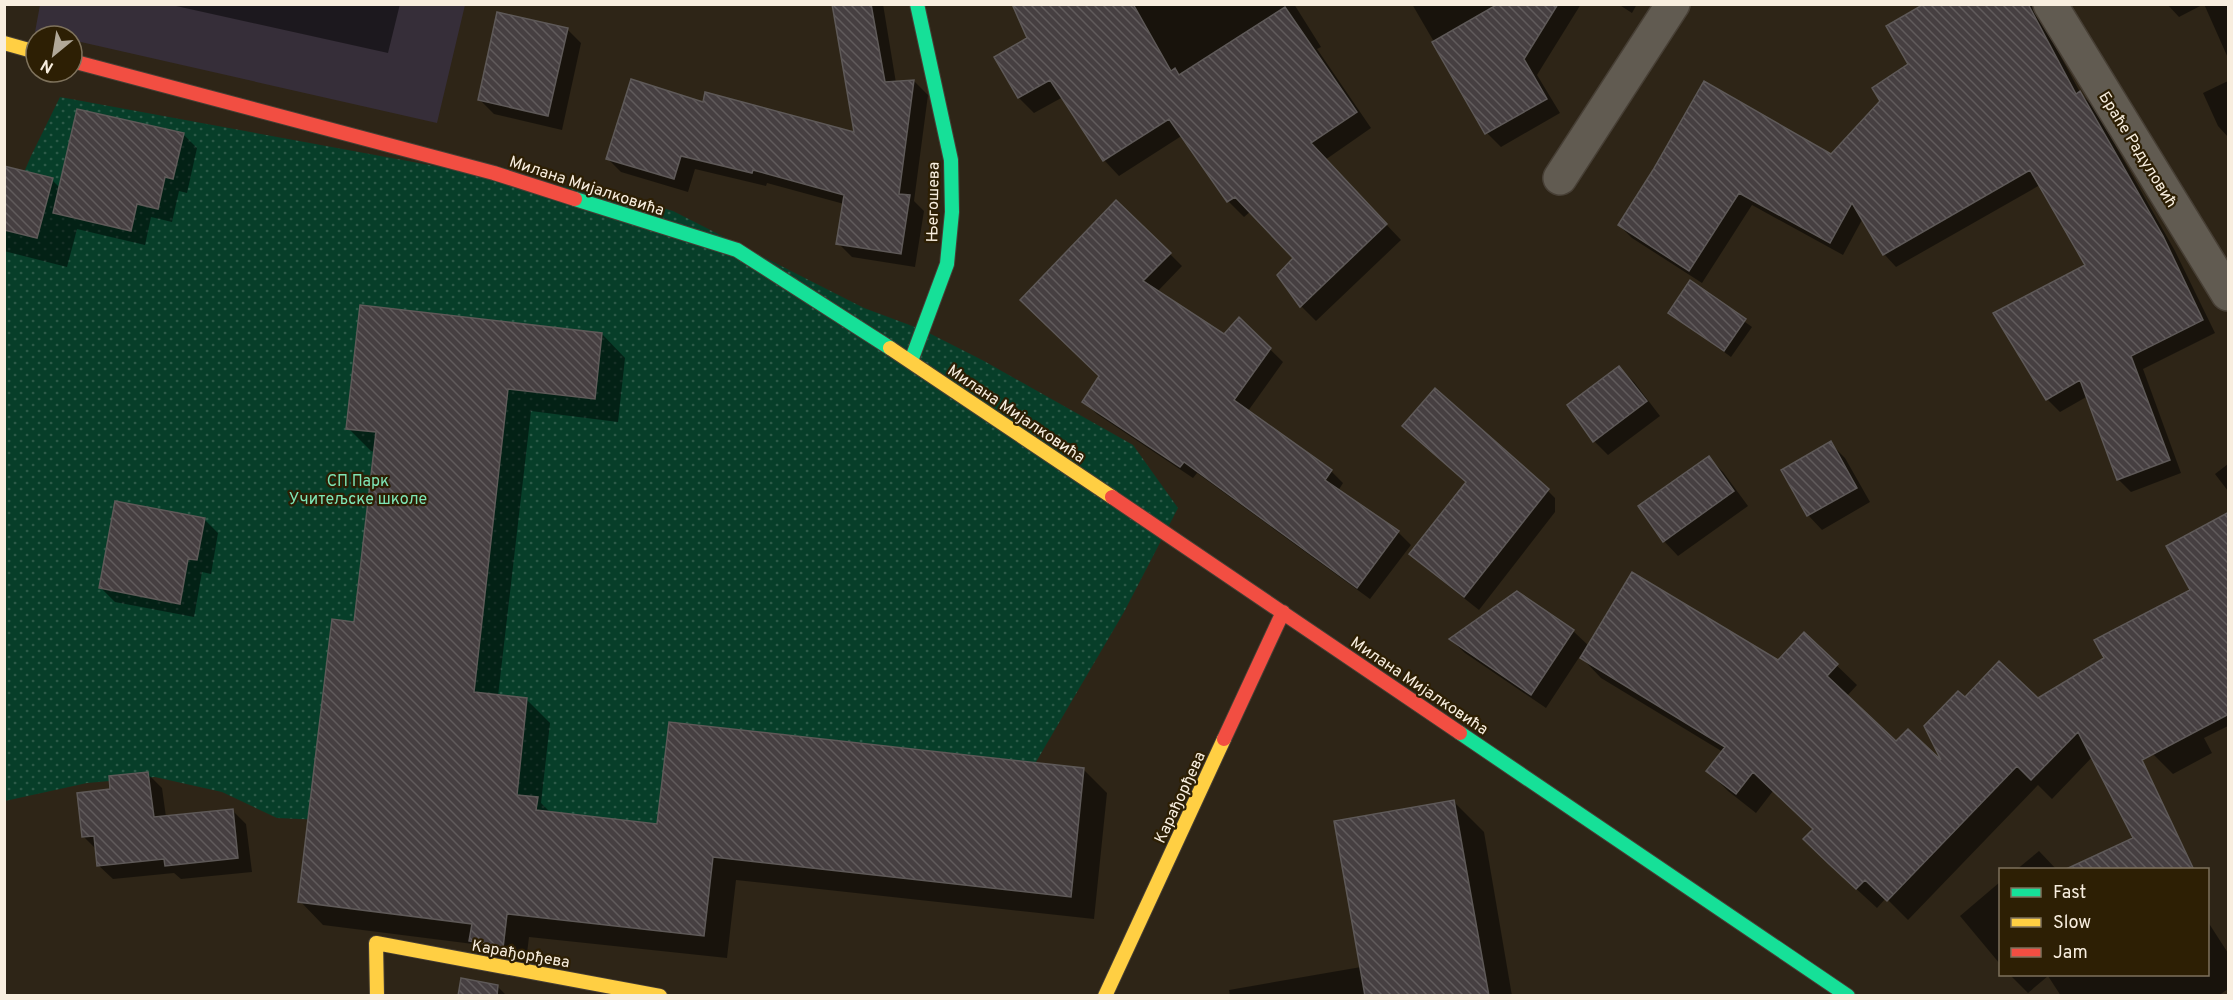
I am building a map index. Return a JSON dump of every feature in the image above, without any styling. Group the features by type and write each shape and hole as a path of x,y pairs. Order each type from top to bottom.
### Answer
{"street":[{"name":"Његошева","path":"911,361 947,264 952,212 951,160 917,4"},
{"path":"1560,178 1673,4"},
{"name":"Браће Радуловић","path":"2050,4 2229,294"},
{"path":"4,44 24,49"},
{"name":"Милана Мијалковића","path":"84,64 494,173 737,250 911,361 1848,996"},
{"name":"Карађорђева","path":"1105,996 1283,612"},
{"name":"Карађорђева","path":"377,996 376,943 660,996"}],"shaded area":[{"path":"40,4 465,5 437,123 84,43 84,24 36,24"}],"green space":[{"name":"СП Парк Учитељске школе","path":"60,97 435,166 616,195 673,211 864,308 923,330 984,361 1133,445 1178,508 1124,612 999,829 370,822 277,818 222,792 155,777 87,783 5,801 5,217"}],"building":[{"path":"832,4 871,4 885,82 914,80 899,194 910,195 901,254 836,244 844,195 753,170 752,173 681,156 674,179 606,159 631,79 703,102 705,92 854,132"},
{"path":"1012,4 1133,4 1171,71 1175,68 1179,75 1285,7 1357,112 1311,143 1387,224 1300,307 1277,275 1293,258 1235,197 1227,202 1169,119 1103,161 1050,80 1018,98 994,57 1027,38"},
{"path":"1498,4 1558,4 1524,59 1547,99 1485,134 1432,42"},
{"path":"1924,4 2028,4 2076,94 2080,91 2163,236 2203,320 2131,356 2170,460 2117,480 2080,380 2046,400 1993,313 2085,265 2030,170 1883,255 1852,203 1830,243 1739,193 1689,271 1618,225 1653,170 1704,81 1831,154 1880,101 1872,88 1908,64 1886,26"},
{"path":"497,12 568,28 548,116 478,100"},
{"path":"77,109 184,133 173,179 165,177 158,209 137,204 131,231 53,213"},
{"path":"4,166 53,178 37,238 4,230"},
{"path":"1116,200 1171,253 1143,281 1224,334 1239,317 1271,348 1234,400 1332,470 1325,480 1399,531 1357,588 1184,462 1180,467 1082,402 1099,376 1020,300"},
{"path":"1690,280 1746,319 1724,351 1668,313"},
{"path":"360,305 602,333 595,399 508,389 474,692 527,698 517,795 538,797 536,810 657,824 669,722 1084,768 1071,897 713,857 704,936 507,914 503,948 469,941 472,924 298,902 332,619 354,622 376,432 346,429"},
{"path":"1619,366 1647,401 1593,442 1567,405"},
{"path":"1435,388 1549,489 1464,597 1409,554 1466,482 1402,426"},
{"path":"1831,441 1857,488 1807,516 1781,470"},
{"path":"1709,456 1734,491 1663,542 1638,506"},
{"path":"115,501 205,518 197,560 188,559 180,604 99,588"},
{"path":"2229,512 2229,714 2142,760 2193,868 2068,868 2133,838 2078,732 2031,780 2017,766 1887,901 1865,880 1856,889 1803,839 1813,829 1753,772 1736,794 1706,771 1725,747 1580,658 1632,572 1778,660 1804,632 1838,664 1827,676 1896,741 1908,729 1941,760 1924,726 1958,691 1965,697 1999,661 2038,698 2104,658 2094,640 2190,590 2166,546"},
{"path":"1517,591 1574,630 1531,695 1449,639"},
{"path":"148,772 154,817 233,809 238,858 165,866 164,859 97,866 94,836 82,837 77,793 110,789 109,776"},
{"path":"1454,800 1489,996 1365,996 1334,821"},
{"path":"461,978 498,985 497,996 458,996"}],"traffic: fast":[{"path":"911,361 947,264 952,212 951,160 917,4"},
{"path":"575,199 737,250 890,348"},
{"path":"1460,733 1848,996"}],"traffic: slow":[{"path":"4,43 24,49"},
{"path":"890,348 1112,497"},
{"path":"1105,996 1224,739"},
{"path":"377,996 376,943 660,996"}],"traffic: jam":[{"path":"84,64 494,173 575,199"},
{"path":"1112,497 1460,733"},
{"path":"1224,739 1283,612"}]}
